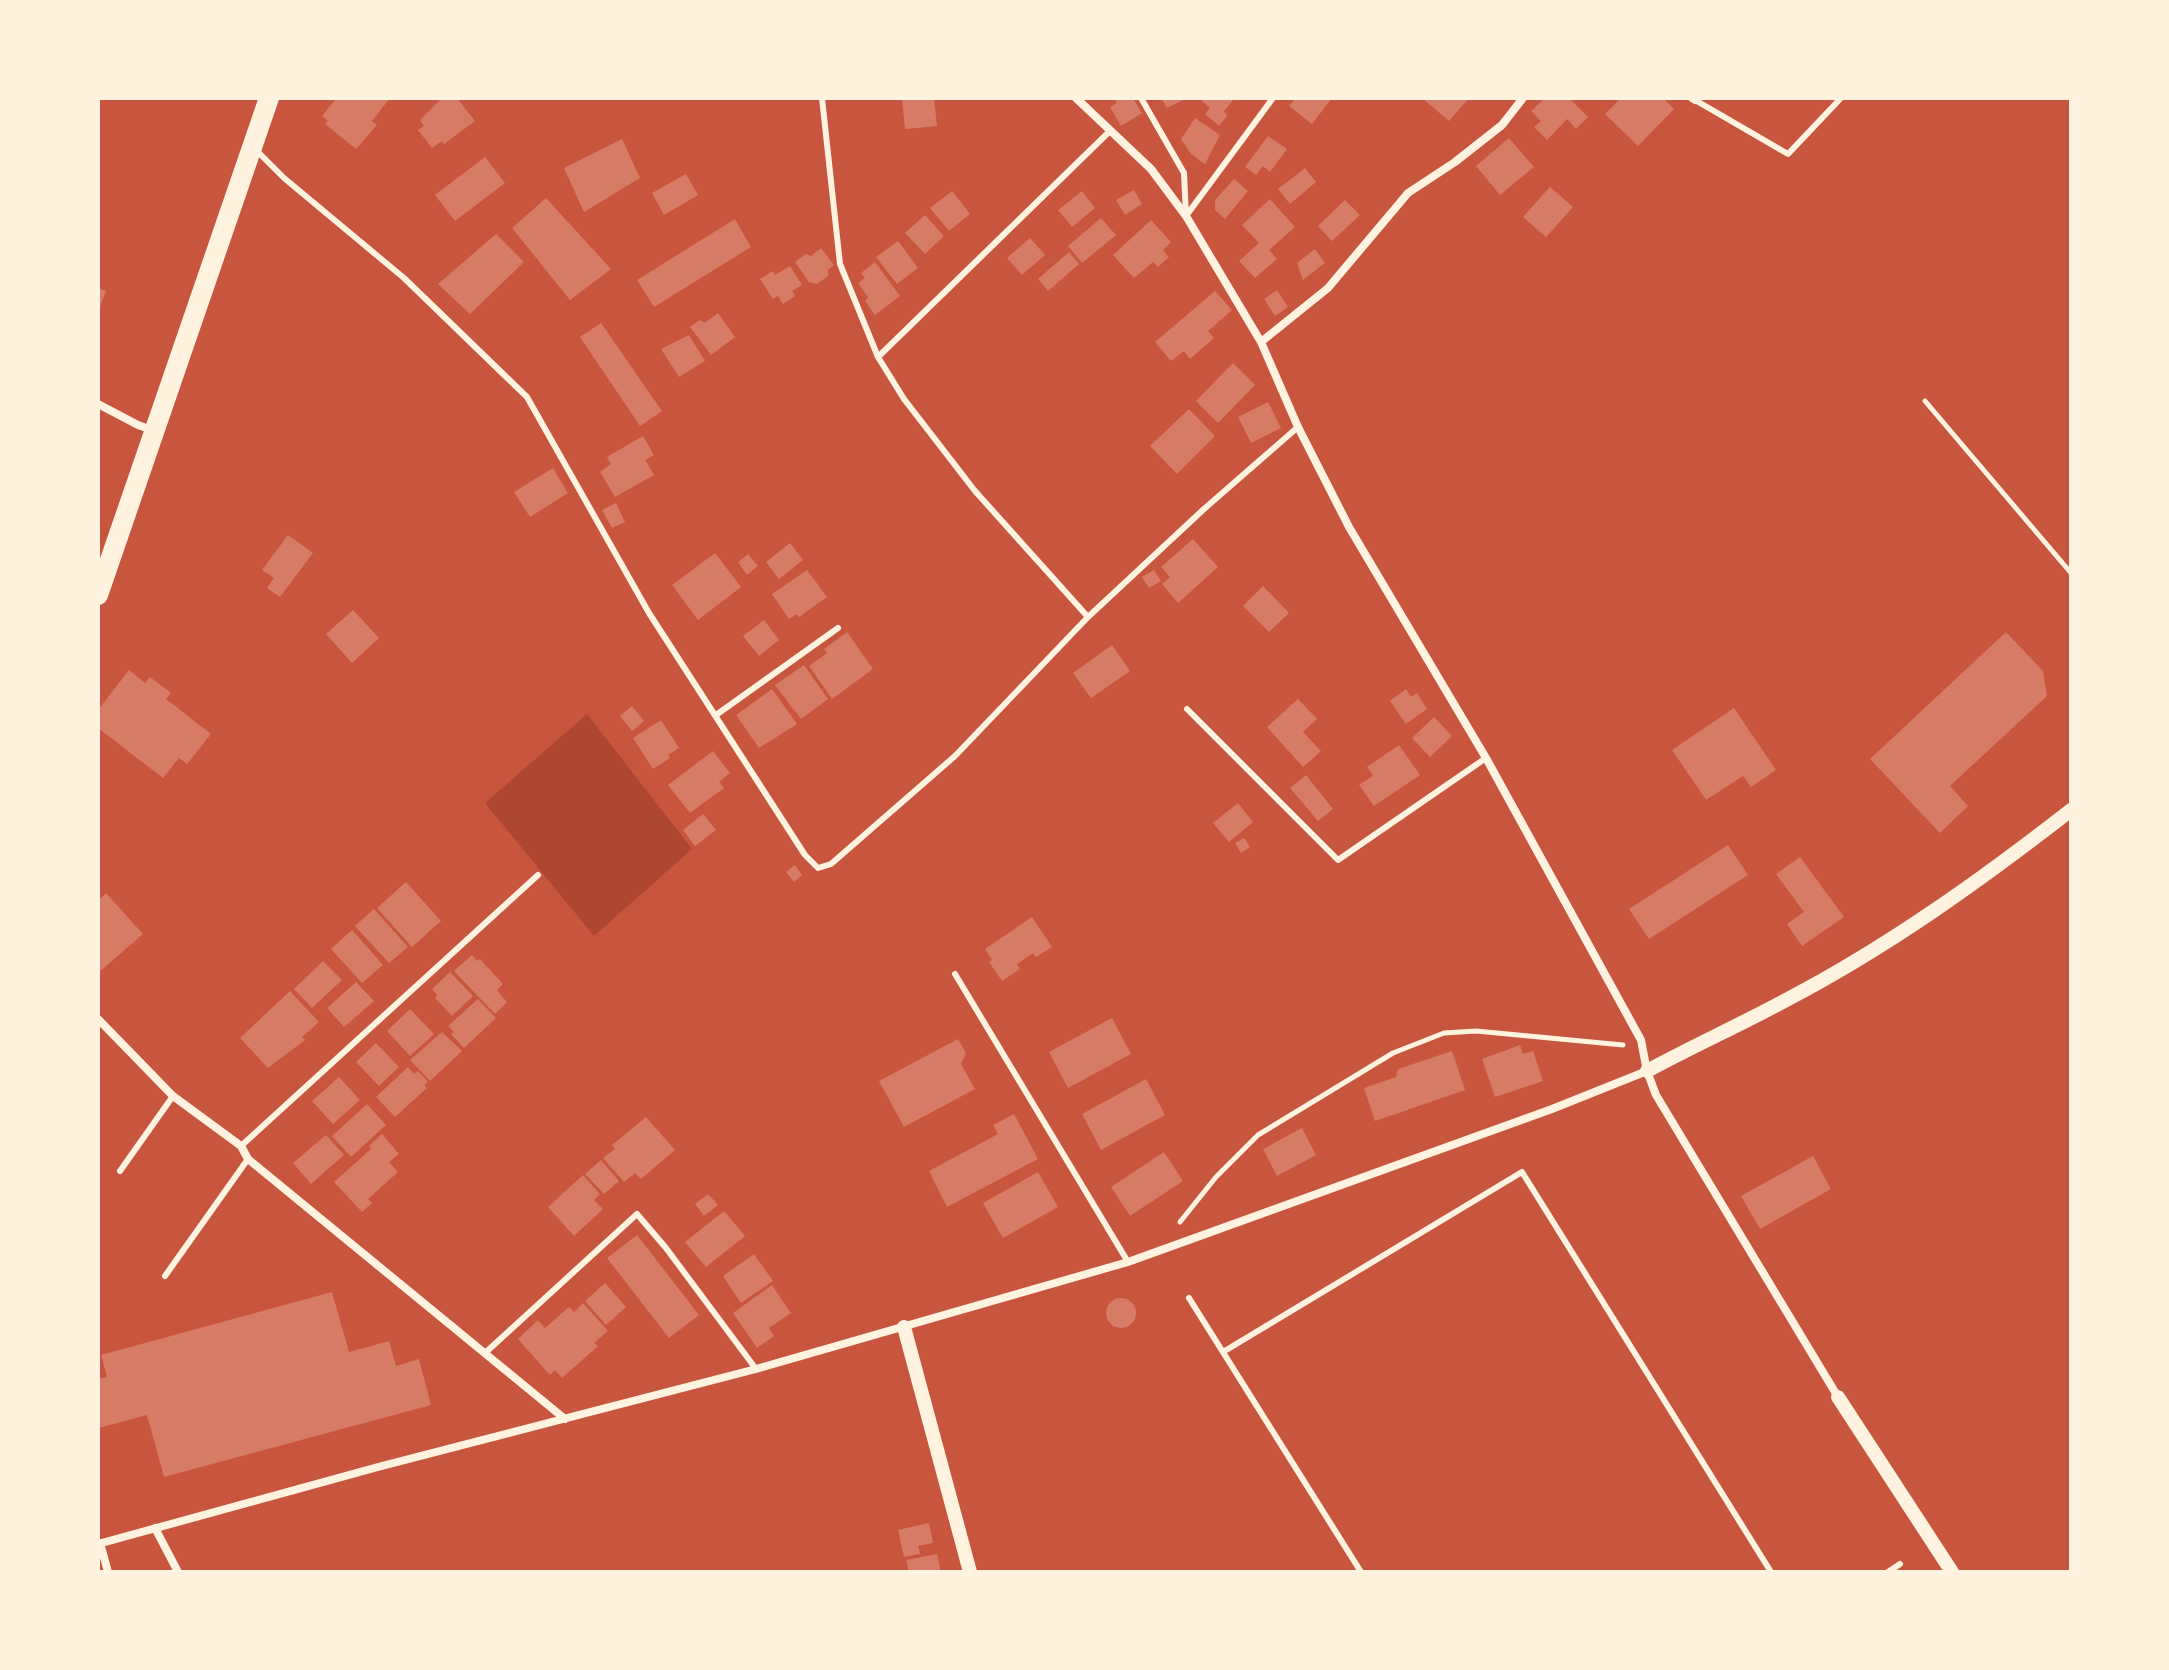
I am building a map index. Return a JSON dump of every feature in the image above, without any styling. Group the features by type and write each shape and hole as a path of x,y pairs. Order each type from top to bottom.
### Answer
{"main road":[{"path":"98,595 269,98"}],"street":[{"path":"1076,98 1151,169 1186,216 1261,342 1298,427 1349,527 1486,758 1641,1040 1656,1095 1838,1397 1952,1572"},
{"path":"1261,342 1328,288 1408,193 1455,162 1502,125 1523,98"},
{"path":"98,404 155,431"},
{"path":"108,1572 99,1544 756,1369 1128,1262 1552,1109 1647,1071 1790,999 1907,930 2007,860 2071,810"},
{"path":"98,1019 173,1096 241,1146 248,1159 565,1419"},
{"path":"904,1327 970,1572"},
{"path":"155,1528 178,1572"}],"lane":[{"path":"822,98 838,252 856,308 878,357 904,399 975,491 1088,617"},
{"path":"1141,98 1184,173 1186,216"},
{"path":"1186,216 1273,98"},
{"path":"1694,99 1788,154 1841,98"},
{"path":"878,357 1111,130"},
{"path":"253,146 284,178 404,278 527,397 649,613 805,855 818,868 831,864 955,756 1088,617 1298,427"},
{"path":"716,715 838,628"},
{"path":"1187,709 1338,860 1486,758"},
{"path":"241,1146 538,875"},
{"path":"955,974 1128,1262"},
{"path":"120,1171 173,1096"},
{"path":"165,1276 248,1159"},
{"path":"1223,1352 1522,1172 1771,1572"},
{"path":"485,1353 637,1214 756,1369"},
{"path":"1189,1298 1361,1572"},
{"path":"1888,1572 1900,1564"}],"path":[{"path":"1925,401 2071,573"},
{"path":"1157,1251 1216,1177 1258,1135 1393,1053 1444,1033 1476,1031 1624,1045"}],"shaded area":[{"path":"587,714 692,849 594,936 485,803"}],"building":[{"path":"332,98 390,98 372,121 377,125 356,149 325,124 328,121 322,116 335,100"},
{"path":"442,98 457,98 475,121 444,144 442,141 432,148 418,130 424,126 420,120"},
{"path":"902,98 934,98 937,126 905,129"},
{"path":"1114,98 1133,98 1142,113 1121,126 1110,107 1117,103"},
{"path":"1161,98 1187,98 1167,108"},
{"path":"1205,98 1235,98 1224,111 1227,116 1219,126 1205,114 1210,108 1202,101"},
{"path":"1296,98 1332,98 1312,124 1289,106"},
{"path":"1422,98 1469,98 1449,121"},
{"path":"1545,98 1569,98 1588,117 1576,129 1567,119 1547,140 1534,127 1541,121 1531,111"},
{"path":"1621,98 1663,98 1674,109 1638,146 1605,114"},
{"path":"1195,118 1220,135 1205,164 1191,154 1181,139"},
{"path":"1268,136 1287,149 1270,172 1263,166 1256,175 1245,167"},
{"path":"1509,138 1534,167 1500,195 1476,166"},
{"path":"622,139 640,178 584,212 564,168"},
{"path":"485,157 505,183 455,221 435,195"},
{"path":"1305,168 1316,182 1290,204 1278,189"},
{"path":"686,174 698,195 664,215 652,193"},
{"path":"1234,179 1248,191 1225,219 1215,210 1215,200"},
{"path":"1550,187 1573,207 1546,237 1523,217"},
{"path":"1134,190 1142,204 1125,215 1116,200"},
{"path":"952,191 970,214 949,231 930,208"},
{"path":"1082,191 1095,208 1072,227 1058,210"},
{"path":"546,198 611,269 570,300 512,228"},
{"path":"1270,199 1295,227 1269,250 1277,259 1255,278 1239,261 1259,243 1242,225"},
{"path":"1345,200 1360,215 1332,241 1318,226"},
{"path":"925,215 944,236 925,254 905,233"},
{"path":"1101,218 1116,235 1082,263 1068,246"},
{"path":"735,219 751,247 654,307 637,280"},
{"path":"1151,220 1171,242 1163,250 1169,257 1158,267 1153,262 1134,278 1113,255"},
{"path":"496,234 524,262 470,314 438,284"},
{"path":"1030,238 1045,255 1022,275 1007,258"},
{"path":"898,241 918,268 897,284 876,257"},
{"path":"821,248 834,265 828,270 828,276 817,284 809,282 795,262"},
{"path":"1315,249 1325,263 1303,280 1297,263"},
{"path":"1069,252 1079,264 1048,291 1038,279"},
{"path":"875,262 900,296 875,315 858,283 865,278 861,273"},
{"path":"790,266 802,285 792,291 795,296 783,304 778,296 773,299 760,279"},
{"path":"98,288 106,291 98,312"},
{"path":"1277,290 1288,307 1275,316 1264,299"},
{"path":"1215,291 1232,310 1208,331 1214,338 1190,359 1184,351 1171,361 1155,342"},
{"path":"718,313 735,337 711,355 690,327 700,320 705,323"},
{"path":"601,323 662,411 640,426 580,337"},
{"path":"689,335 705,361 679,377 661,349"},
{"path":"1233,363 1255,385 1218,423 1196,401"},
{"path":"1268,402 1281,428 1251,443 1238,417"},
{"path":"1189,409 1215,436 1177,474 1150,446"},
{"path":"643,436 654,455 645,460 654,475 615,497 600,472 611,464 607,457"},
{"path":"553,468 568,493 530,517 514,492"},
{"path":"616,503 625,522 612,528 602,510"},
{"path":"288,535 313,553 280,597 267,588 274,578 262,570"},
{"path":"1193,539 1218,567 1178,603 1162,584 1170,577 1161,567"},
{"path":"790,543 803,560 779,579 766,562"},
{"path":"715,553 741,587 698,620 672,585"},
{"path":"748,554 758,566 747,575 738,562"},
{"path":"807,570 827,597 799,617 796,614 789,619 772,594"},
{"path":"1154,570 1161,581 1149,588 1142,577"},
{"path":"1263,586 1289,613 1269,632 1243,606"},
{"path":"353,610 379,638 352,663 326,634"},
{"path":"764,620 779,640 759,656 743,636"},
{"path":"847,632 873,669 832,699 809,666 827,653 824,649"},
{"path":"2006,632 2043,671 2047,696 1950,786 1968,806 1940,833 1870,759"},
{"path":"1112,645 1130,671 1091,698 1073,673"},
{"path":"804,665 828,699 801,719 775,685"},
{"path":"129,670 145,683 150,677 171,693 166,699 211,734 187,764 179,758 163,778 98,728 98,710"},
{"path":"772,689 797,724 759,748 736,715"},
{"path":"1406,689 1411,697 1417,693 1427,709 1406,724 1390,701"},
{"path":"1298,699 1317,719 1303,732 1321,751 1303,767 1267,727"},
{"path":"632,706 644,721 632,731 620,716"},
{"path":"1734,708 1776,770 1751,787 1743,776 1706,800 1672,750"},
{"path":"1434,717 1452,736 1430,757 1412,738"},
{"path":"661,720 679,748 653,769 633,738"},
{"path":"1399,745 1420,775 1374,806 1359,785 1373,776 1367,767"},
{"path":"713,751 730,773 719,782 724,788 690,813 668,785"},
{"path":"1306,775 1333,809 1318,821 1290,788"},
{"path":"1238,803 1253,822 1229,842 1213,823"},
{"path":"703,814 716,830 695,846 683,830"},
{"path":"1244,838 1250,847 1241,853 1235,843"},
{"path":"1728,845 1748,875 1649,939 1629,909"},
{"path":"1800,857 1844,917 1802,946 1787,924 1804,912 1776,874"},
{"path":"795,865 802,875 794,882 786,872"},
{"path":"406,882 441,921 412,947 377,908"},
{"path":"106,893 143,934 98,973 98,901"},
{"path":"374,909 408,947 389,963 355,926"},
{"path":"1032,917 1052,947 1036,957 1033,953 1017,964 1020,969 1002,981 989,962 992,960 985,949"},
{"path":"352,930 383,965 362,983 331,949"},
{"path":"472,955 477,961 480,959 503,984 497,990 507,1002 495,1014 454,971"},
{"path":"323,961 342,980 312,1008 294,989"},
{"path":"450,972 473,996 452,1016 435,998 437,995 432,989"},
{"path":"356,982 374,1001 344,1027 327,1008"},
{"path":"290,991 319,1022 302,1037 305,1040 268,1068 240,1038"},
{"path":"478,999 496,1018 464,1048 448,1026"},
{"path":"410,1009 434,1034 410,1056 387,1031"},
{"path":"1112,1018 1131,1054 1068,1088 1049,1052"},
{"path":"442,1032 462,1051 430,1081 410,1060"},
{"path":"958,1039 966,1053 961,1064 975,1089 904,1127 879,1081"},
{"path":"376,1043 399,1067 379,1086 356,1062"},
{"path":"1520,1045 1523,1054 1533,1051 1543,1081 1495,1097 1482,1059"},
{"path":"1452,1051 1465,1090 1375,1121 1364,1088 1396,1077 1398,1069"},
{"path":"408,1067 414,1074 418,1071 428,1082 424,1085 427,1088 395,1117 376,1097"},
{"path":"339,1077 360,1100 333,1124 312,1101"},
{"path":"1146,1079 1165,1115 1101,1150 1082,1114"},
{"path":"367,1104 386,1125 351,1157 332,1136"},
{"path":"1014,1114 1038,1159 947,1207 929,1171 998,1134 993,1125"},
{"path":"646,1117 675,1150 641,1179 635,1173 624,1182 603,1158 615,1149 612,1145"},
{"path":"1302,1128 1316,1155 1277,1176 1263,1149"},
{"path":"382,1134 399,1154 389,1162 398,1172 368,1199 372,1203 362,1212 334,1182 371,1149 369,1146"},
{"path":"326,1135 344,1155 311,1184 293,1163"},
{"path":"1164,1152 1183,1181 1130,1216 1111,1187"},
{"path":"1813,1156 1831,1189 1760,1229 1741,1196"},
{"path":"601,1160 619,1181 604,1194 585,1174"},
{"path":"1038,1172 1058,1207 1003,1238 983,1203"},
{"path":"583,1175 600,1194 594,1200 603,1209 574,1236 548,1207"},
{"path":"708,1194 718,1205 704,1216 695,1204"},
{"path":"724,1211 745,1236 706,1267 685,1242"},
{"path":"637,1235 699,1315 669,1338 607,1258"},
{"path":"754,1254 773,1281 741,1303 723,1276"},
{"path":"605,1283 626,1307 606,1325 585,1301"},
{"path":"772,1285 791,1313 769,1328 774,1336 757,1348 733,1313"},
{"path":"332,1292 349,1352 389,1341 396,1366 419,1359 431,1405 164,1477 147,1415 99,1428 98,1379 107,1377 101,1355"},
{"path":"1121,1298 1132,1302 1136,1313 1132,1324 1121,1328 1110,1324 1106,1313 1110,1302"},
{"path":"583,1303 608,1331 594,1343 598,1346 562,1378 555,1370 550,1375 518,1339 538,1320 545,1328 569,1307 574,1312"},
{"path":"929,1523 933,1543 918,1546 920,1554 904,1557 898,1530"},
{"path":"937,1554 941,1572 909,1572 906,1560"}]}
